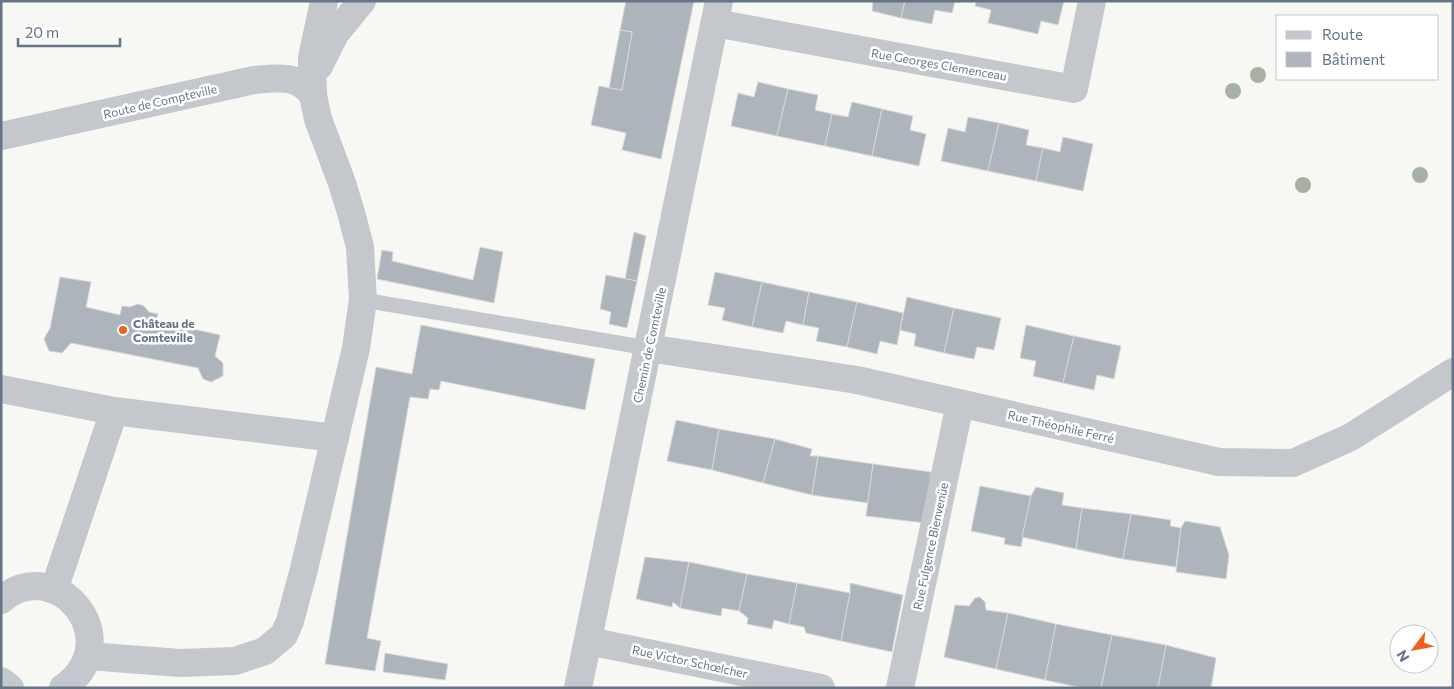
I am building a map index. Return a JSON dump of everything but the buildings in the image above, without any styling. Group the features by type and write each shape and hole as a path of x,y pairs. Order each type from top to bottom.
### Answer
{"street":[{"path":"88,656 180,663 235,660 265,651 276,643 284,635 292,613 356,348 363,300 360,247 342,183 318,119 313,95 312,58 324,1"},
{"path":"313,95 317,72 324,52 362,1"},
{"name":"Rue Georges Clemenceau","path":"717,12 1074,89 1092,1"},
{"name":"Chemin de Comteville","path":"578,688 717,12"},
{"name":"Route de Compteville","path":"1,136 254,80 290,79 300,82 313,95"},
{"name":"Rue Théophile Ferré","path":"648,348 857,380 1219,462 1293,463 1351,437 1453,372"},
{"path":"1,389 114,411 335,438"},
{"name":"Rue Fulgence Bienvenüe","path":"900,688 960,404"},
{"path":"54,590 114,411"},
{"path":"1,600 19,590 33,587 54,590 71,600 81,610 87,622 90,636 88,656 79,674 63,688"},
{"name":"Rue Victor Schœlcher","path":"588,641 821,688"},
{"path":"1,681 10,688"}],"lane":[{"path":"363,300 648,348"}],"place":[{"name":"Château de Comteville","path":"123,330"}]}
